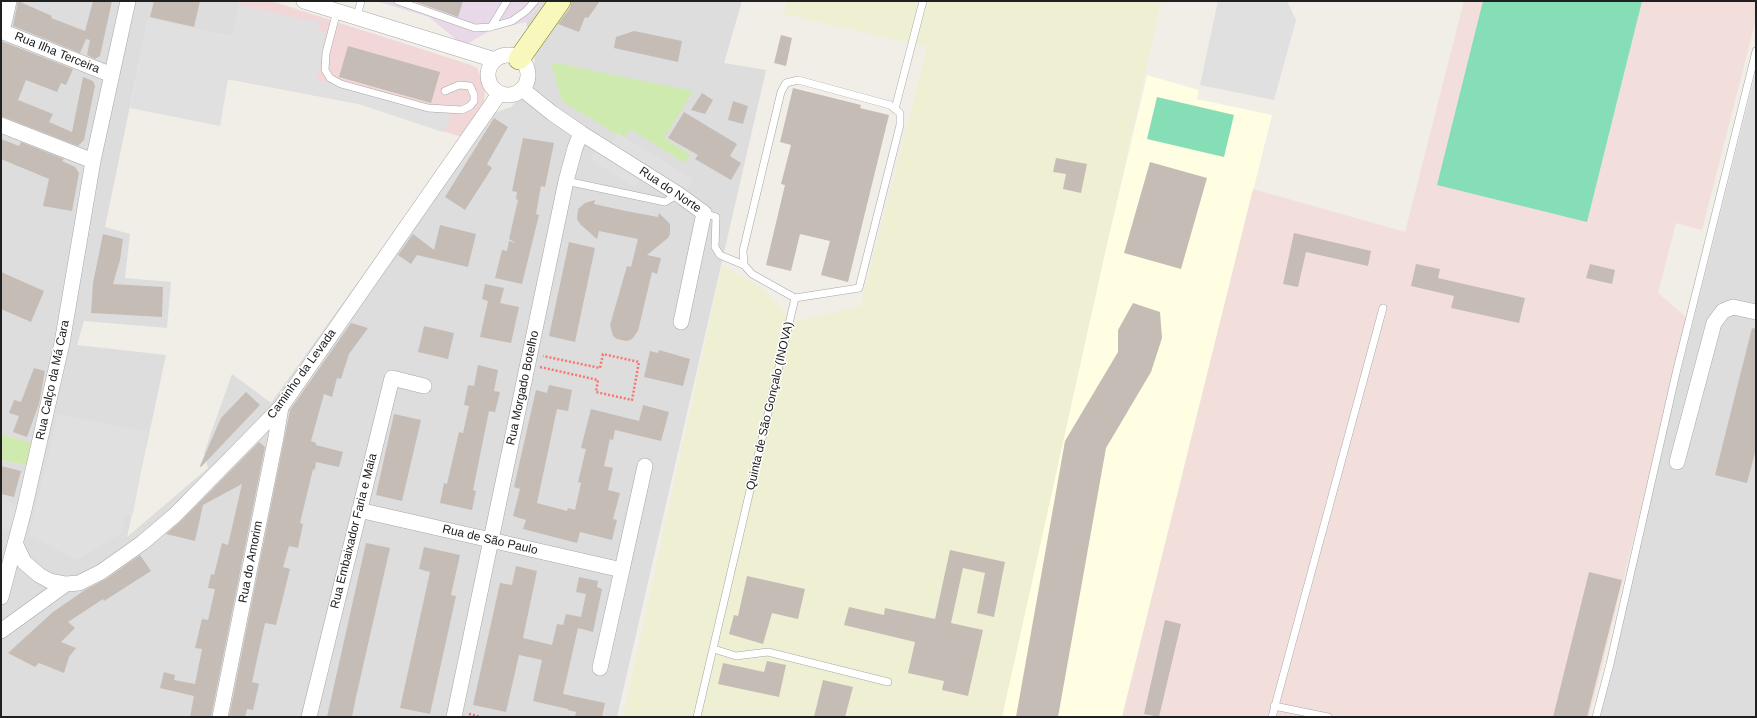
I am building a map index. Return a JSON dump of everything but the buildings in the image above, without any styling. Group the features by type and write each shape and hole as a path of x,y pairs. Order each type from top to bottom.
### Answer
{"street":[{"path":"2,31 9,1"},
{"name":"Rua Calço da Má Cara","path":"1,597 62,343 93,161 128,1"},
{"path":"304,1 357,16 494,60 509,56 519,59 523,63 528,73 526,84 522,89 512,95 499,94 491,86 488,75 494,60"},
{"path":"519,59 560,1"},
{"name":"Rua Ilha Terceira","path":"2,31 112,75"},
{"path":"522,89 552,113 581,133"},
{"name":"Caminho da Levada","path":"15,543 24,562 39,575 50,581 66,584 79,583 101,572 142,543 176,515 281,407 499,94"},
{"path":"1,125 93,161"},
{"name":"Rua Morgado Botelho","path":"454,717 566,181 575,148 581,133"},
{"name":"Rua do Norte","path":"581,133 678,194 704,213 681,322"},
{"path":"1677,462 1714,323 1723,311 1733,307 1756,312"},
{"name":"Rua Embaixador Faria e Maia","path":"309,717 392,378 424,386"},
{"name":"Rua do Amorim","path":"220,717 275,445 281,407"},
{"path":"600,668 645,466"},
{"name":"Rua de São Paulo","path":"359,510 622,570"},
{"path":"1,632 66,584"}],"lane":[{"path":"357,16 361,1"},
{"path":"492,27 507,1"},
{"path":"401,2 475,28 492,27 512,21 526,11 535,1"},
{"path":"894,109 923,1"},
{"path":"338,11 326,53 325,70 330,78 342,84 428,108 462,110 470,106 474,101 474,95 470,86 459,85 445,91"},
{"path":"1596,717 1610,664 1677,369 1756,51"},
{"path":"704,213 716,218 715,247 720,255 744,265 752,274 795,298 859,288 900,125 900,113 890,105 798,80 786,83 781,92 743,251 744,265"},
{"path":"566,181 665,202 678,194"},
{"name":"Quinta de São Gonçalo (INOVA)","path":"698,717 795,298"},
{"path":"1272,717 1383,308"},
{"path":"714,648 736,656 768,652 888,682"},
{"path":"1274,706 1328,717"}],"path":[{"path":"603,354 639,362 632,400 596,392 598,380 529,359 600,368 603,354"}],"shaded area":[{"path":"1,1 239,1 234,37 148,19 105,227 130,234 125,278 171,282 167,328 84,321 77,345 166,355 127,537 208,468 204,453 232,374 271,403 462,137 491,114 511,107 532,85 535,54 526,22 543,1 742,1 724,63 766,70 617,717 1,717 1,460 29,466 31,444 1,434"},
{"path":"239,1 271,1 471,65 477,68 485,86 484,103 462,137 359,104 227,79"},
{"path":"376,1 543,1 526,22 489,31 464,46 429,17"},
{"path":"1218,1 1287,1 1296,20 1274,100 1200,85"},
{"path":"1464,1 1756,1 1756,19 1702,230 1676,223 1658,293 1686,317 1649,477 1589,717 1122,717 1253,189 1405,232"},
{"path":"238,5 320,23 318,31 328,34 317,80 426,111 452,115 443,132 359,104 228,79 220,126 130,108 148,18 233,37"},
{"path":"1756,71 1756,717 1594,717"},
{"path":"1147,75 1199,90 1197,99 1272,115 1122,717 995,717"},
{"path":"618,133 693,179 687,190 611,144"},
{"path":"595,150 641,179 635,188 590,159"},
{"path":"58,414 148,432 133,514 125,516 122,533 77,560 29,535"},
{"path":"1,500 19,504 11,531 1,528"}],"green space":[{"path":"787,1 1161,1 1002,717 623,717 722,265 765,290 793,322 861,306 927,47 784,14"},
{"path":"1483,1 1642,1 1587,222 1437,185"},
{"path":"551,62 693,91 664,138 690,155 685,163 630,129 624,139 562,101"},
{"path":"1157,97 1234,115 1224,157 1147,139"},
{"path":"1,434 31,443 29,466 1,460"}]}
